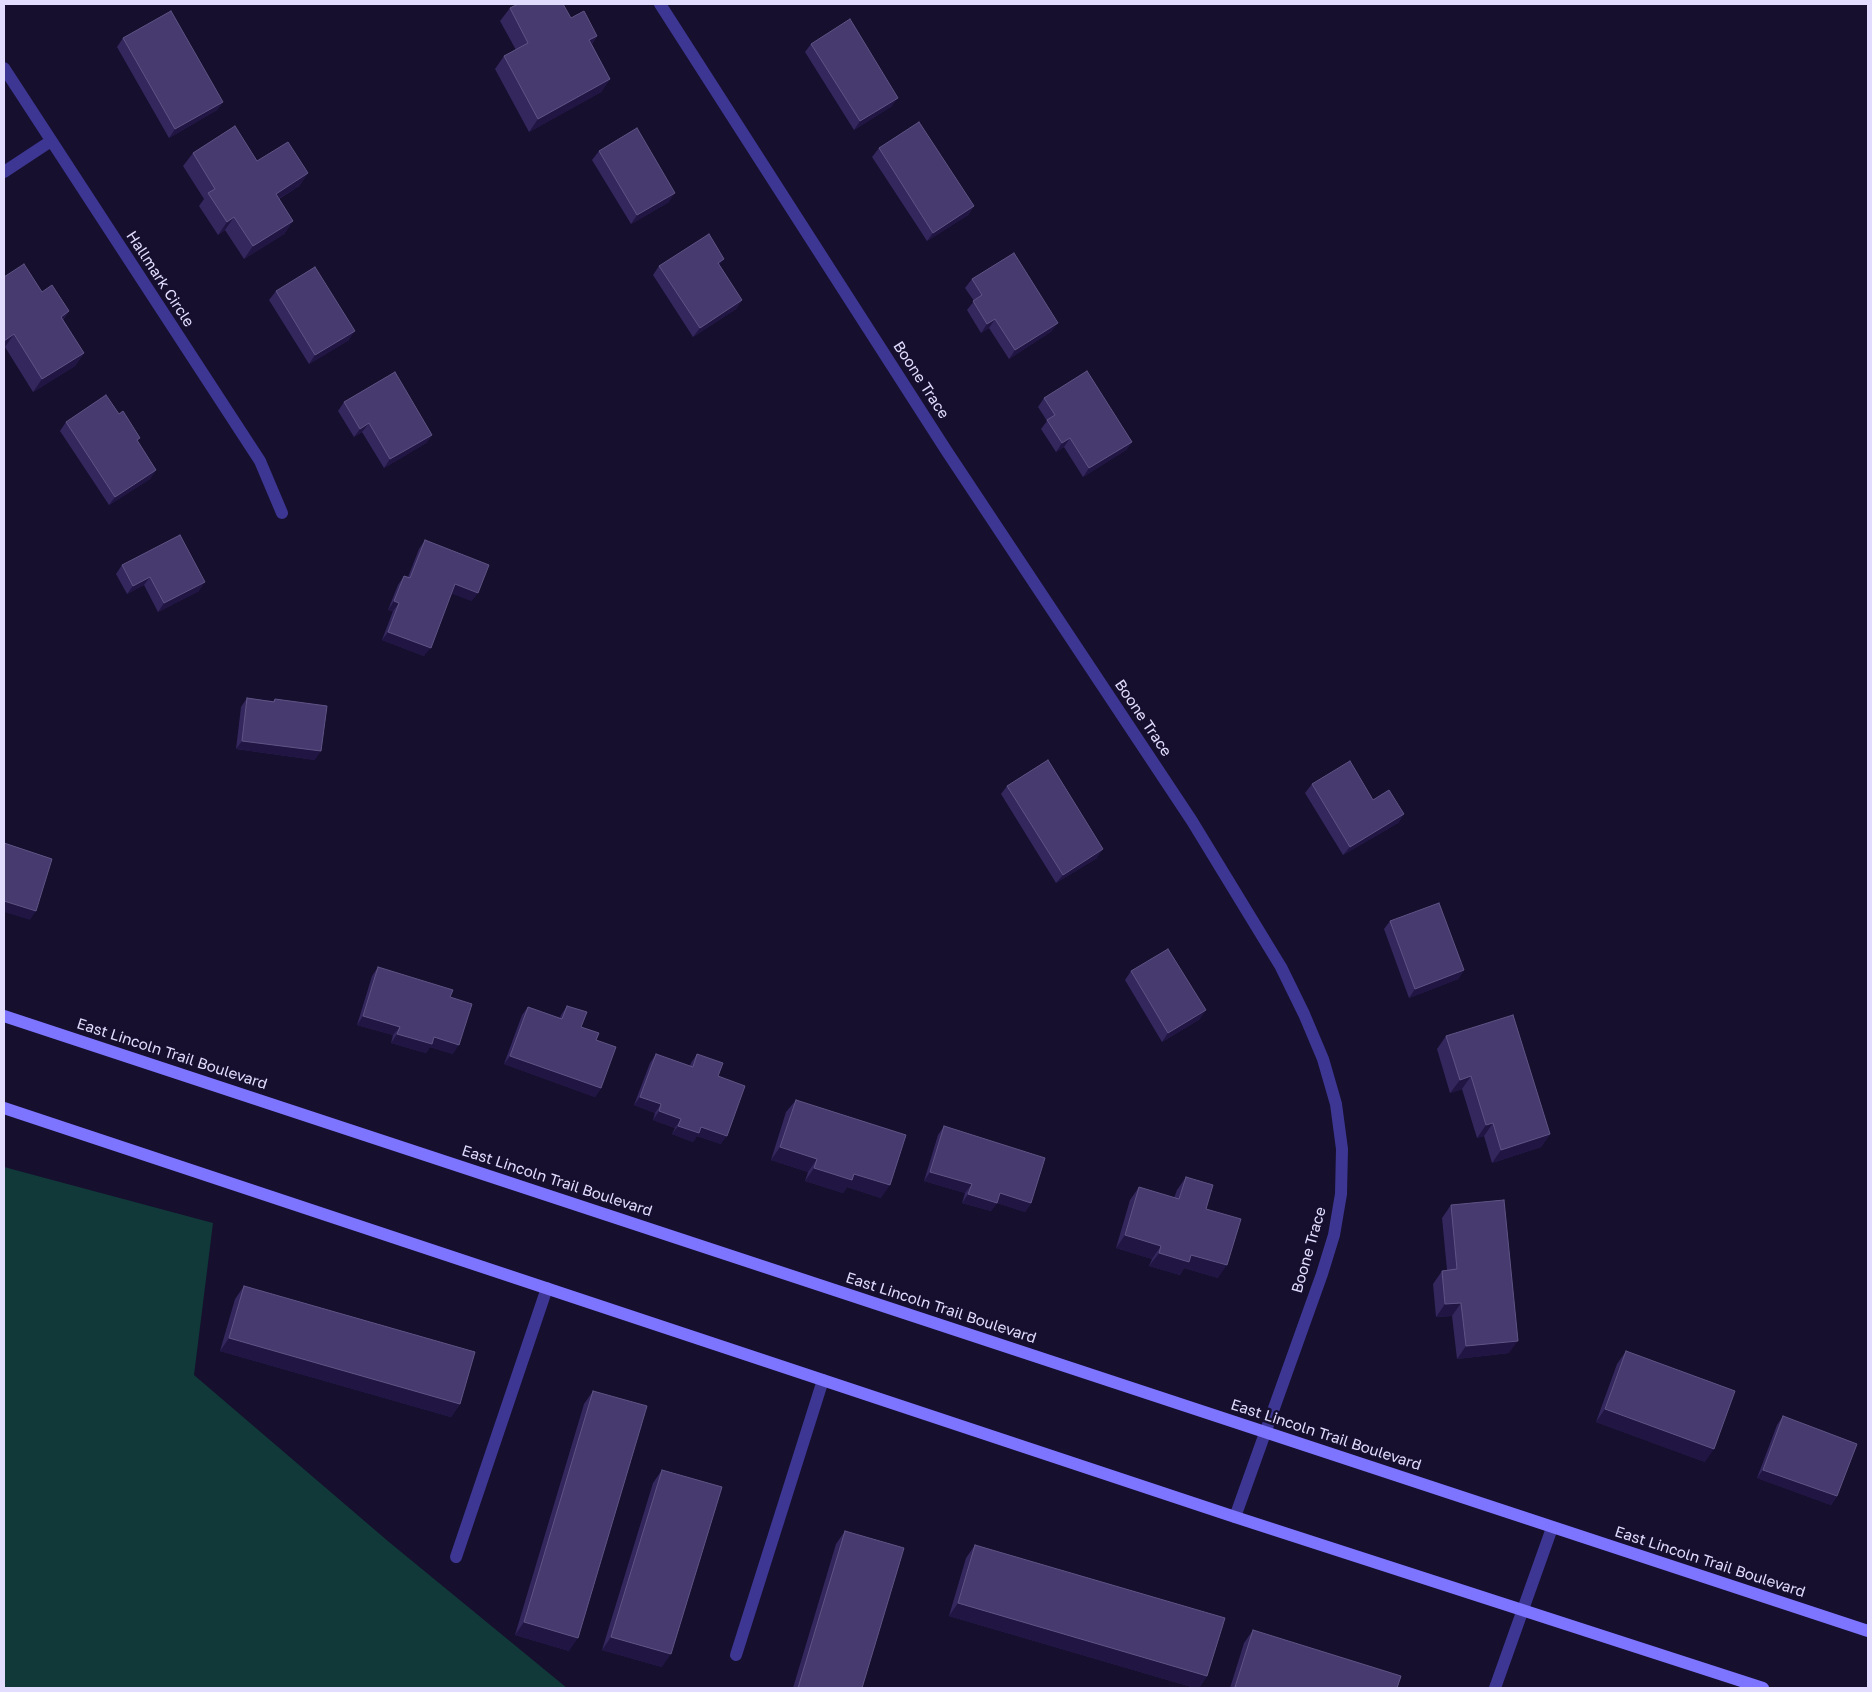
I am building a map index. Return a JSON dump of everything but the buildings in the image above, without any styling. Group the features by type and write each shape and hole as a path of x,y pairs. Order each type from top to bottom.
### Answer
{"street":[{"name":"Boone Trace","path":"660,4 941,442 1192,821 1281,967 1323,1058 1336,1104 1342,1149 1341,1194 1334,1235 1322,1274 1235,1517"},
{"name":"Hallmark Circle","path":"4,68 260,461 282,513"},
{"path":"4,172 51,141"},
{"name":"East Lincoln Trail Boulevard","path":"4,1016 1868,1631"},
{"path":"4,1108 1235,1517 1763,1688"},
{"path":"456,1557 547,1288"},
{"path":"736,1656 823,1380"},
{"path":"1495,1688 1552,1528"}],"green space":[{"path":"4,1167 213,1223 194,1375 389,1542 567,1688 4,1688"}]}
